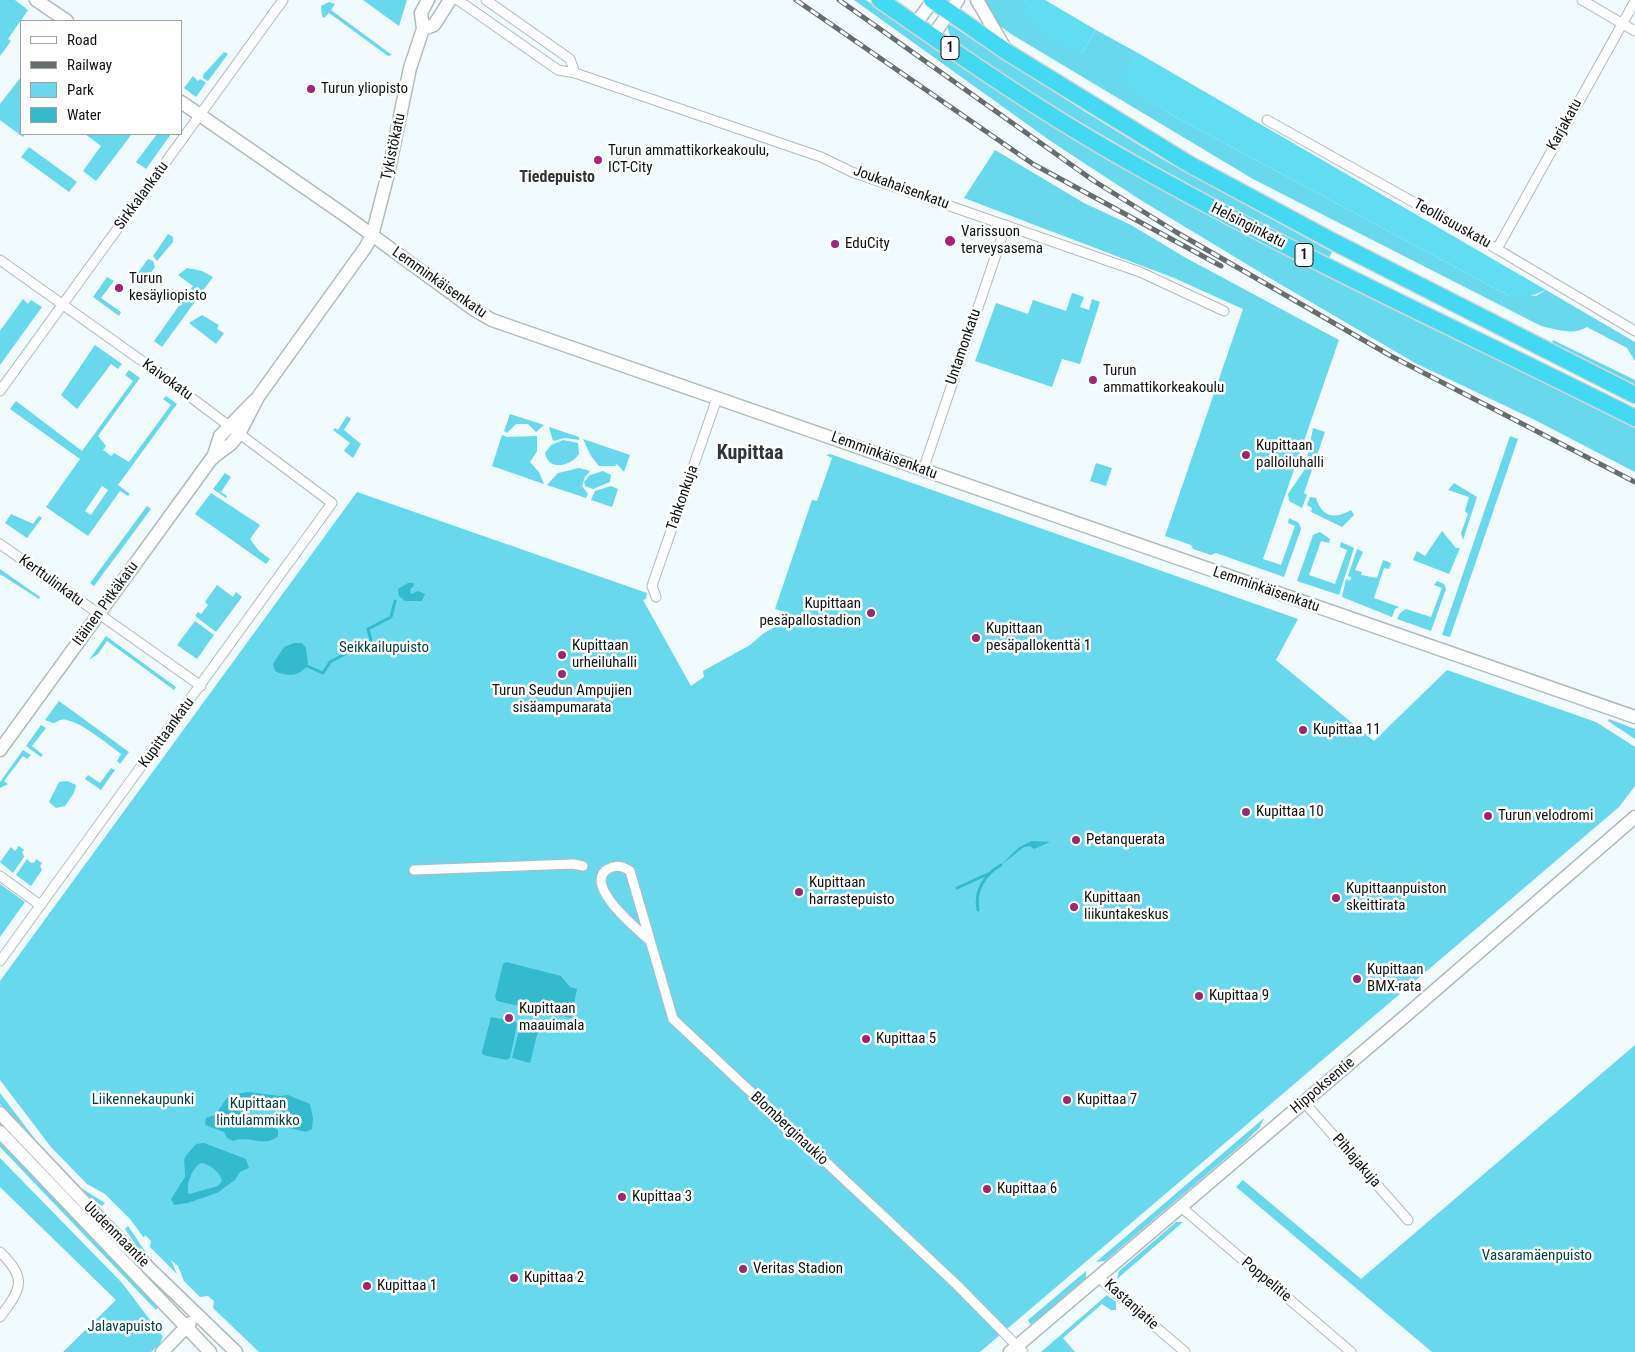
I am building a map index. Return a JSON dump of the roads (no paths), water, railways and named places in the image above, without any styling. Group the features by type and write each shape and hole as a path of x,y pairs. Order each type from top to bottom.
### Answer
{"highway":[{"name":"Helsinginkatu","path":"880,0 932,37 1134,164 1235,220 1635,418"},
{"name":"Helsinginkatu","path":"932,0 954,6 1007,52 1138,134 1251,198 1635,395"}],"street":[{"path":"36,0 66,20"},
{"name":"Sirkkalankatu","path":"0,391 283,0"},
{"name":"Tykistökatu","path":"372,236 388,174 410,68 423,28 421,13 428,0"},
{"path":"423,28 434,25 450,0"},
{"name":"Joukahaisenkatu","path":"458,0 558,70 575,73 808,153 860,174 1140,272 1224,311"},
{"path":"486,0 570,59 575,73"},
{"path":"915,25 932,0"},
{"path":"977,0 1007,52"},
{"path":"1582,0 1635,30"},
{"name":"Karjakatu","path":"1497,249 1635,1"},
{"path":"932,37 954,6"},
{"name":"Lemminkäisenkatu","path":"182,103 488,318 1635,717"},
{"name":"Teollisuuskatu","path":"1268,120 1497,249 1635,331"},
{"name":"Untamonkatu","path":"923,470 1006,225"},
{"name":"Itäinen Pitkäkatu","path":"0,750 212,458 231,444 234,430 366,248 372,236"},
{"name":"Kaivokatu","path":"0,260 63,304 332,504"},
{"name":"Tahkonkuja","path":"656,597 652,586 717,398"},
{"name":"Kupittaankatu","path":"0,960 332,504"},
{"name":"Kerttulinkatu","path":"0,544 201,686"},
{"name":"Hippoksentie","path":"1017,1350 1099,1277 1635,817"},
{"path":"414,870 573,864 583,866"},
{"name":"Blomberginaukio","path":"648,939 612,904 602,885 604,872 610,867 623,866 630,871 648,939 673,1019 956,1284 1017,1350"},
{"path":"0,876 40,905"},
{"name":"Pihlajakuja","path":"1304,1102 1408,1220"},
{"name":"Uudenmaantie","path":"0,1113 124,1244 236,1352"},
{"name":"Uudenmaantie","path":"0,1132 185,1328 210,1352"},
{"name":"Poppelitie","path":"1181,1207 1351,1352"},
{"path":"0,1252 15,1269 20,1284 15,1297 0,1317"},
{"name":"Kastanjatie","path":"1099,1277 1185,1352"},
{"path":"162,1352 197,1316"}],"water":[{"path":"408,583 413,583 414,586 410,589 411,594 418,591 425,594 422,601 405,601 399,596 398,589"},
{"path":"294,643 302,643 306,648 308,664 297,674 293,675 275,671 273,664 284,647"},
{"path":"1031,841 1050,842 1034,849 1030,846 1024,847 1001,865 1018,848"},
{"path":"506,962 561,976 570,987 577,989 571,1018 497,1001 495,997 503,964"},
{"path":"491,1017 516,1022 510,1058 506,1060 483,1055 482,1052"},
{"path":"520,1027 538,1031 530,1063 512,1058"},
{"path":"248,1092 280,1096 288,1095 310,1104 313,1118 312,1129 306,1132 272,1124 280,1111 278,1105 273,1103 259,1110 246,1111 243,1117 244,1121 251,1125 264,1122 278,1130 278,1136 268,1141 245,1139 233,1141 227,1138 224,1132 205,1125 206,1118 215,1115 229,1095"},
{"path":"204,1143 246,1159 249,1168 240,1172 235,1180 217,1193 188,1203 174,1205 171,1199 185,1177 184,1159 196,1144","holes":["205,1164 212,1167 222,1181 218,1186 189,1194 188,1186 193,1172 199,1165"]}],"waterway":[{"path":"307,666 323,673 330,662 371,640 368,629 391,617 395,601"},
{"path":"978,910 978,896 982,884 990,873 1001,865"},
{"path":"957,888 988,874"}],"railway":[{"path":"796,0 1033,164 1221,266"},
{"path":"839,0 1094,181 1176,232 1391,356 1635,482"}],"place":[{"name":"Turun yliopisto","path":"311,89"},
{"name":"Turun ammattikorkeakoulu, ICT-City","path":"598,160"},
{"name":"Varissuon terveysasema","path":"950,241"},
{"name":"EduCity","path":"835,244"},
{"name":"Turun kesäyliopisto","path":"119,288"},
{"name":"Turun ammattikorkeakoulu","path":"1093,380"},
{"name":"Kupittaan palloiluhalli","path":"1246,455"},
{"name":"Kupittaan pesäpallostadion","path":"871,613"},
{"name":"Kupittaan pesäpallokenttä 1","path":"976,638"},
{"name":"Kupittaan urheiluhalli","path":"562,655"},
{"name":"Turun Seudun Ampujien sisäampumarata","path":"562,674"},
{"name":"Kupittaa 11","path":"1303,730"},
{"name":"Kupittaa 10","path":"1246,812"},
{"name":"Turun velodromi","path":"1488,816"},
{"name":"Petanquerata","path":"1076,840"},
{"name":"Kupittaan harrastepuisto","path":"799,892"},
{"name":"Kupittaanpuiston skeittirata","path":"1336,898"},
{"name":"Kupittaan liikuntakeskus","path":"1074,907"},
{"name":"Kupittaan BMX-rata","path":"1357,979"},
{"name":"Kupittaa 9","path":"1199,996"},
{"name":"Kupittaan maauimala","path":"509,1018"},
{"name":"Kupittaa 5","path":"866,1039"},
{"name":"Kupittaa 7","path":"1067,1100"},
{"name":"Kupittaa 6","path":"987,1189"},
{"name":"Kupittaa 3","path":"622,1197"},
{"name":"Veritas Stadion","path":"743,1269"},
{"name":"Kupittaa 2","path":"514,1278"},
{"name":"Kupittaa 1","path":"367,1286"}],"district":[{"name":"Tiedepuisto","path":"557,178"},
{"name":"Kupittaa","path":"750,454"}],"park label":[{"name":"Seikkailupuisto","path":"384,648"},
{"name":"Liikennekaupunki","path":"143,1100"},
{"name":"Kupittaan lintulammikko","path":"258,1112"},
{"name":"Vasaramäenpuisto","path":"1537,1256"},
{"name":"Jalavapuisto","path":"125,1327"}]}
